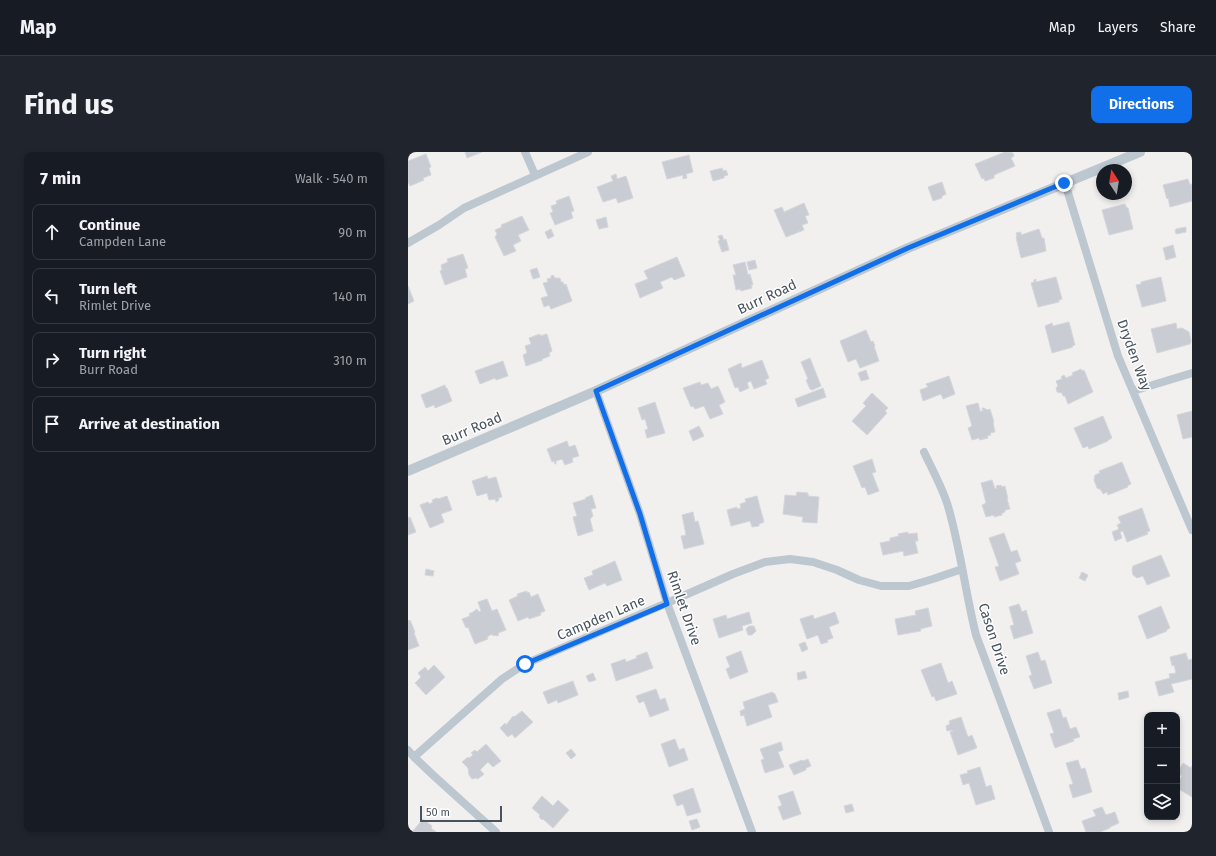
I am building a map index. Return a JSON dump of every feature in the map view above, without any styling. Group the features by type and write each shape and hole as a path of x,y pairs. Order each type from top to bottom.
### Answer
{"street":[{"path":"525,152 535,175"},
{"path":"408,243 464,208 588,152"},
{"name":"Burr Road","path":"408,471 596,391 908,248 1140,152"},
{"name":"Dryden Way","path":"1064,183 1118,356 1192,530"},
{"path":"1132,391 1192,372"},
{"name":"Rimlet Drive","path":"596,391 640,514 667,604 752,832"},
{"name":"Cason Drive","path":"924,452 946,501 954,528 969,608 976,635 1049,832"},
{"name":"Campden Lane","path":"414,757 502,680 525,664 667,604 733,574 765,562 790,559 813,562 837,570 859,580 881,586 909,586 962,569"},
{"path":"408,750 494,832"}],"building":[{"path":"465,152 482,152 467,158"},
{"path":"1005,152 1013,153 1014,156 1011,158 1015,166 994,175 994,178 985,181 984,178 982,179 975,164"},
{"path":"426,154 431,167 429,168 431,175 410,186 408,182 408,161"},
{"path":"689,155 693,172 686,174 687,178 683,179 683,175 667,179 662,162"},
{"path":"722,168 723,171 726,170 728,175 724,176 724,178 713,181 710,171"},
{"path":"616,174 617,179 626,176 633,198 618,203 616,198 603,202 597,187 613,181 611,176"},
{"path":"1188,179 1190,185 1192,184 1192,201 1170,207 1163,185"},
{"path":"942,182 946,194 942,196 942,198 933,201 928,187"},
{"path":"569,196 574,211 571,212 573,218 555,225 550,213 553,212 551,206 557,204 556,201"},
{"path":"804,203 809,215 805,216 808,223 802,225 804,230 786,237 774,210 782,207 784,212"},
{"path":"1125,204 1128,208 1133,229 1109,235 1102,210"},
{"path":"522,216 529,230 518,235 521,241 513,245 516,251 504,256 495,237 497,234 495,230 502,227 501,225"},
{"path":"606,217 608,227 599,229 596,220"},
{"path":"1186,227 1186,232 1176,234 1176,229"},
{"path":"551,229 554,236 548,239 545,232"},
{"path":"1039,229 1042,238 1044,238 1046,251 1021,258 1016,233 1021,232 1021,235"},
{"path":"722,235 724,240 726,239 729,250 722,252 718,241 720,240 718,236"},
{"path":"1173,245 1176,257 1166,260 1163,248"},
{"path":"463,254 468,268 465,269 467,277 445,285 440,271 442,270 441,265 448,262 447,259"},
{"path":"677,257 685,276 674,280 672,277 660,282 663,288 640,298 635,284 648,279 644,271"},
{"path":"755,260 757,268 749,270 747,262"},
{"path":"745,262 748,275 750,274 753,285 751,285 752,288 741,291 740,289 736,290 733,275 736,275 733,265"},
{"path":"537,268 540,277 533,279 530,270"},
{"path":"553,275 555,278 560,278 564,285 566,284 572,301 551,309 549,305 544,307 541,298 548,296 543,283 548,282 547,279 551,278"},
{"path":"1056,277 1062,299 1059,300 1059,302 1038,307 1031,283 1036,279 1036,282"},
{"path":"1161,277 1166,301 1142,307 1136,285 1141,284 1141,282"},
{"path":"408,286 414,301 408,304"},
{"path":"1069,322 1075,345 1072,346 1073,347 1052,353 1045,326 1052,323 1053,326"},
{"path":"1176,323 1177,329 1182,328 1189,332 1191,341 1190,344 1157,353 1151,329"},
{"path":"866,330 871,342 873,341 879,361 860,368 856,359 848,362 840,341"},
{"path":"540,334 540,336 547,334 552,351 549,353 550,356 526,366 523,355 527,353 525,346 531,344 529,338"},
{"path":"810,358 821,386 812,390 810,389 806,380 808,379 801,362"},
{"path":"762,360 769,378 765,380 767,384 754,389 751,381 747,383 749,388 740,392 738,387 735,388 728,369 741,363 742,368"},
{"path":"503,361 508,376 496,380 495,378 480,384 475,371"},
{"path":"1081,369 1082,371 1084,370 1093,392 1068,404 1065,396 1063,396 1062,393 1057,392 1056,388 1058,386 1056,381 1062,379 1061,377 1064,375 1066,378 1073,375 1072,373"},
{"path":"866,370 869,379 861,381 858,373"},
{"path":"949,376 955,394 943,399 941,394 923,401 920,390 928,387 926,384"},
{"path":"700,382 701,385 708,383 711,389 718,386 725,402 719,405 723,414 710,419 704,406 695,409 693,406 691,407 683,388"},
{"path":"445,385 452,401 435,408 434,405 426,408 421,395"},
{"path":"823,388 826,397 798,407 795,399"},
{"path":"872,393 888,408 885,411 887,413 867,435 852,421 866,406 863,403"},
{"path":"655,402 665,433 647,438 645,430 648,429 645,419 642,420 638,408"},
{"path":"978,403 980,411 983,411 982,408 987,410 990,409 995,432 990,433 991,435 987,436 988,438 972,440 968,428 972,426 966,406"},
{"path":"1192,411 1192,437 1183,439 1177,415"},
{"path":"1103,416 1112,438 1089,449 1088,446 1083,448 1074,428"},
{"path":"699,426 704,436 693,441 689,431"},
{"path":"567,441 569,447 575,445 579,456 572,458 573,462 565,465 562,459 556,461 555,464 554,461 552,462 547,449"},
{"path":"872,459 876,472 872,473 879,491 868,495 865,487 862,488 853,466"},
{"path":"1122,462 1131,484 1127,486 1128,487 1108,495 1107,492 1103,494 1101,490 1097,488 1094,480 1095,475 1100,473 1099,471"},
{"path":"487,476 488,479 496,477 502,497 498,498 499,500 496,502 495,499 489,500 487,493 477,496 472,481"},
{"path":"992,480 995,489 997,488 996,486 999,485 1002,487 1005,486 1010,509 1005,510 1002,515 986,517 982,505 986,503 981,483"},
{"path":"797,492 808,493 808,496 819,497 817,523 802,522 803,517 783,514 785,495 796,496"},
{"path":"592,495 596,508 591,509 593,516 590,519 593,531 578,536 573,517 577,516 573,503 586,499 585,498"},
{"path":"447,496 452,510 441,514 444,522 430,528 420,505 428,502 429,504 433,502 432,500"},
{"path":"757,496 764,522 759,524 759,526 752,527 750,521 731,526 727,510 737,507 737,509 741,508 740,504 746,502 745,499"},
{"path":"1142,508 1150,531 1147,532 1148,534 1127,542 1123,531 1120,532 1122,538 1115,541 1112,532 1119,529 1117,525 1121,523 1118,517"},
{"path":"693,512 695,522 698,521 704,544 684,549 681,536 686,535 682,515"},
{"path":"410,517 416,532 408,535 408,518"},
{"path":"908,532 908,534 917,533 918,541 915,541 918,553 904,556 903,551 883,555 880,543 890,541 890,538 899,536 898,534"},
{"path":"1004,533 1011,552 1017,550 1021,561 1015,563 1019,574 1000,581 995,567 999,566 989,538"},
{"path":"1161,555 1170,576 1147,585 1143,576 1137,578 1133,575 1133,566"},
{"path":"615,561 622,580 607,586 605,583 589,590 584,578 593,575 592,571"},
{"path":"426,569 434,571 433,576 425,575"},
{"path":"1082,572 1088,575 1085,581 1079,578"},
{"path":"527,591 531,597 538,594 545,611 540,613 541,615 529,619 528,617 518,621 509,600 518,596 517,594"},
{"path":"487,599 492,611 497,609 506,630 498,633 499,635 496,636 493,636 492,634 487,637 488,639 475,644 468,627 466,628 462,619 470,616 469,614 477,609 479,612 481,611 478,602"},
{"path":"1019,604 1022,612 1026,610 1033,633 1014,639 1010,626 1014,625 1009,607"},
{"path":"1161,606 1170,628 1166,630 1167,631 1147,639 1138,616"},
{"path":"928,608 932,626 920,629 921,631 898,635 895,619 916,615 915,611"},
{"path":"749,612 752,623 742,626 743,630 719,638 713,619 726,615 727,619"},
{"path":"835,612 839,623 829,627 833,638 827,640 828,642 821,644 818,635 807,639 800,619 813,615 814,619"},
{"path":"410,620 419,646 408,650 408,621"},
{"path":"749,626 754,626 756,631 752,635 748,635 746,629"},
{"path":"805,642 808,649 802,652 799,644"},
{"path":"741,651 748,672 730,679 726,669 730,667 726,657"},
{"path":"647,652 653,668 616,681 611,664 625,659 626,662"},
{"path":"1038,652 1041,661 1045,660 1052,683 1034,689 1029,676 1032,675 1026,656"},
{"path":"1186,653 1188,660 1192,659 1192,679 1171,684 1174,692 1159,696 1155,682 1170,678 1169,674 1176,673 1174,665 1172,666 1170,657"},
{"path":"941,663 948,683 952,681 957,694 936,701 934,696 932,697 921,670"},
{"path":"434,665 445,677 426,695 415,683 421,677 418,673 425,667 428,671"},
{"path":"805,671 807,678 798,680 797,673"},
{"path":"593,673 596,680 589,682 586,676"},
{"path":"573,681 578,695 558,703 557,700 548,704 543,692"},
{"path":"656,689 660,700 665,698 669,710 650,717 644,701 639,703 636,696"},
{"path":"1128,691 1129,697 1119,700 1118,693"},
{"path":"772,692 775,694 778,702 768,705 772,717 747,726 744,715 741,716 740,711 745,709 743,702"},
{"path":"1060,709 1063,718 1066,717 1070,729 1076,727 1080,737 1073,739 1074,741 1055,748 1050,734 1054,733 1047,713"},
{"path":"522,711 533,722 515,738 512,734 508,737 500,728 505,723 506,725 513,716 514,717"},
{"path":"961,717 968,737 972,735 977,748 958,755 950,732 953,731 947,731 946,726 950,724 949,721"},
{"path":"675,739 679,750 684,748 688,760 669,767 661,744"},
{"path":"781,742 783,750 778,752 784,767 765,773 761,760 764,759 760,749"},
{"path":"486,744 501,761 493,767 488,762 480,770 484,774 478,779 472,779 469,775 468,768 462,762 473,755 471,753 475,750 477,752"},
{"path":"571,749 576,755 571,759 566,753"},
{"path":"808,759 811,766 794,775 789,765"},
{"path":"1078,760 1081,769 1085,768 1092,792 1073,798 1069,785 1073,784 1066,763"},
{"path":"1183,763 1191,768 1192,766 1192,797 1180,790 1180,780 1182,776 1180,775 1180,768"},
{"path":"980,767 986,787 991,785 995,799 976,805 969,783 963,785 960,775"},
{"path":"693,788 701,812 687,816 683,804 677,806 673,795"},
{"path":"793,791 801,814 783,820 778,807 782,805 778,796"},
{"path":"542,796 553,806 558,800 569,810 553,828 543,819 542,820 539,817 540,815 532,808"},
{"path":"852,804 854,811 846,813 844,806"},
{"path":"1102,807 1106,815 1115,812 1119,823 1100,832 1086,832 1082,821 1096,816 1093,810"},
{"path":"423,819 432,826 431,828 436,832 412,832"},
{"path":"697,819 700,827 692,830 689,821"}],"route":[{"path":"525,664 667,604 640,514 596,391 908,248 1064,183"}]}
